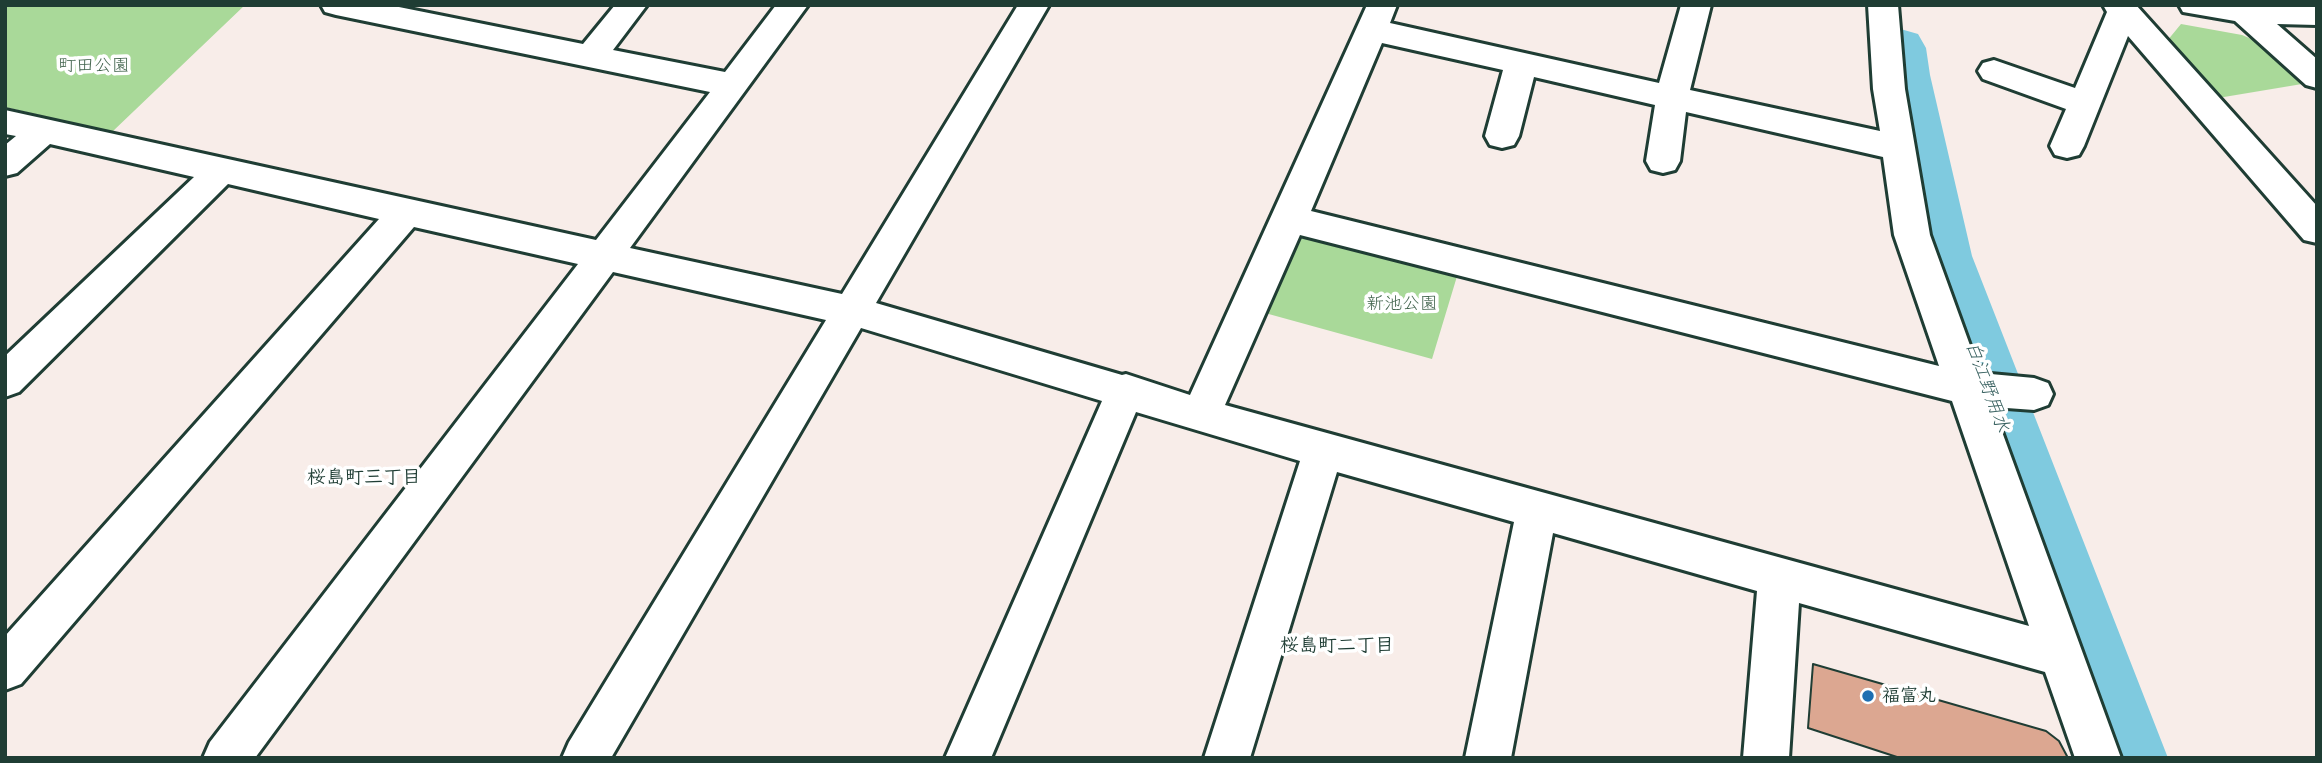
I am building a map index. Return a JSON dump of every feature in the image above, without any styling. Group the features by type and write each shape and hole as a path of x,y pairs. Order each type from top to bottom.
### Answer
{"street":[{"path":"336,5 733,85"},
{"path":"592,55 632,5"},
{"path":"226,758 793,5"},
{"path":"585,758 1034,5"},
{"path":"1663,161 1672,97 1696,5"},
{"path":"1883,5 1889,89 1912,235 1969,388 2098,758"},
{"path":"2194,5 2244,12 2317,15"},
{"path":"2067,146 2120,8 2317,230"},
{"path":"2244,12 2317,77"},
{"path":"1201,414 1290,219 1377,18 1521,64 1899,148"},
{"path":"1502,136 1521,64"},
{"path":"1994,71 2085,104"},
{"path":"5,122 852,311 1126,390 1323,451 2062,656"},
{"path":"5,164 44,131"},
{"path":"5,381 221,171"},
{"path":"5,669 406,212"},
{"path":"1290,219 1969,388 2034,394"},
{"path":"968,758 1126,390"},
{"path":"1227,758 1323,451"},
{"path":"1488,758 1537,509"},
{"path":"1766,758 1779,578"}],"green space":[{"name":"町田公園","path":"5,5 245,5 112,132 5,107"},
{"path":"2181,24 2242,35 2268,46 2308,83 2218,98 2167,41"},
{"name":"新池公園","path":"1313,236 1458,273 1432,359 1265,313 1294,240"}],"building":[{"name":"福富丸","path":"1813,664 2046,731 2059,741 2068,758 1900,758 1808,728"}],"waterway":[{"name":"白江野用水","path":"1897,48 1900,75 1939,256 2125,758"}],"place":[{"name":"福富丸","path":"1868,696"}],"district":[{"name":"桜島町三丁目","path":"364,478"},
{"name":"桜島町二丁目","path":"1337,646"}]}
